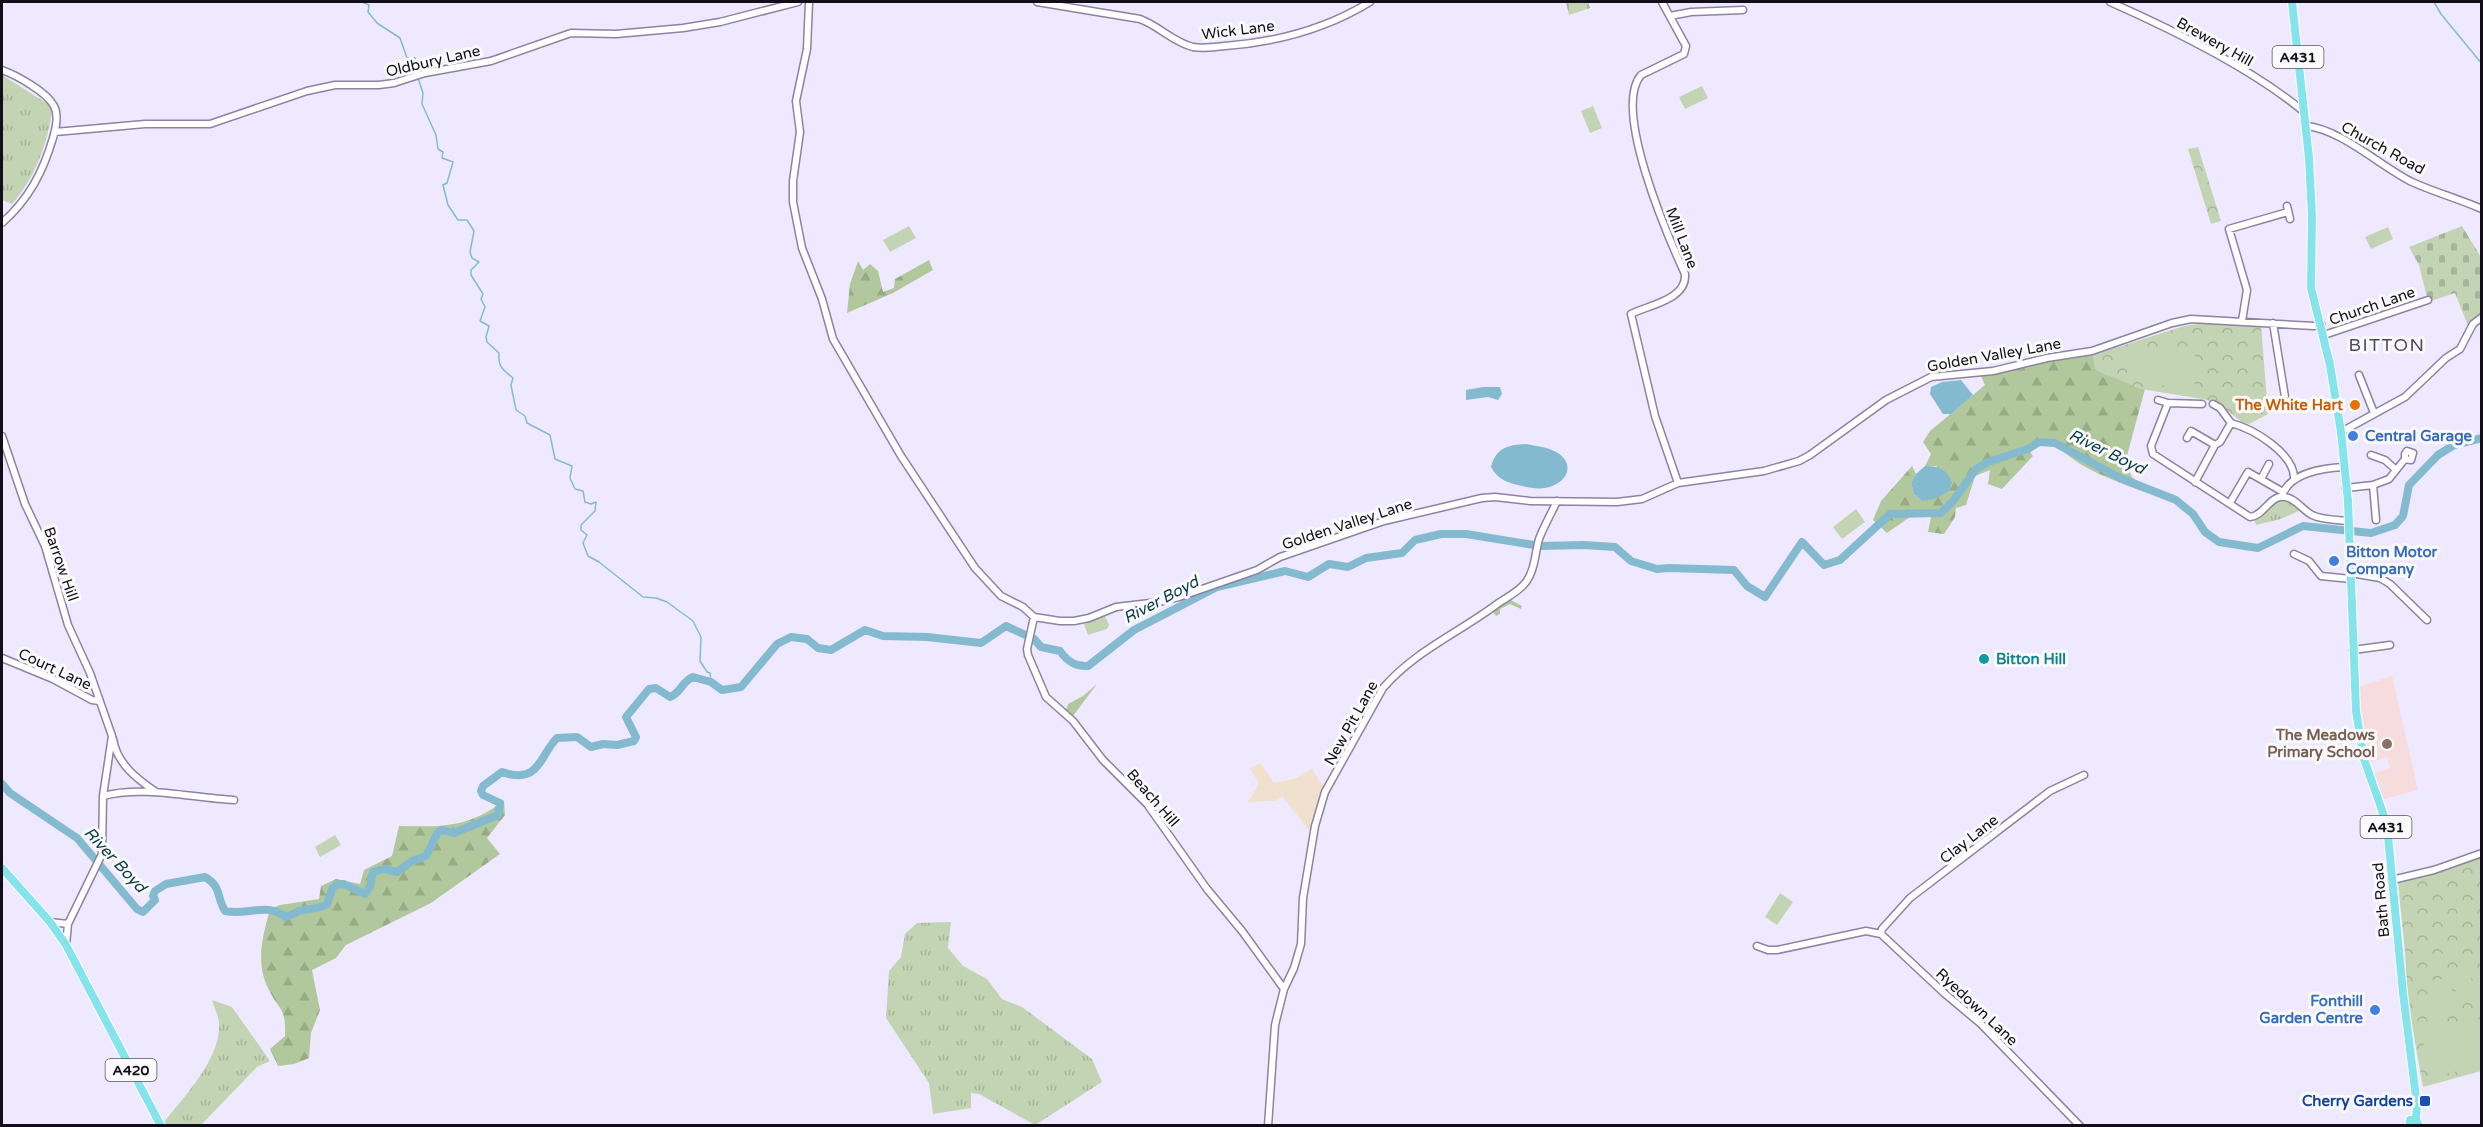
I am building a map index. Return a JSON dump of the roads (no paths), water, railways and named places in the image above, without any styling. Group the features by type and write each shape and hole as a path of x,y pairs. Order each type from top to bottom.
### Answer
{"main road":[{"name":"A431","path":"2292,2 2312,199 2311,288 2324,335 2341,432 2349,523"},
{"name":"Bath Road","path":"2349,523 2354,694 2364,759 2384,816 2418,1122"},
{"name":"A420","path":"2,868 50,922 66,945 161,1125"},
{"name":"A431","path":"2410,1125 2410,1120 2418,1122"}],"street":[{"name":"Oldbury Lane","path":"55,132 145,124 210,124 307,91 335,86 389,84 425,73 491,61 571,33 616,34 683,28 730,20 798,2"},
{"path":"809,2 807,49 796,101 800,132 793,181 793,202 801,248 822,299 833,339 901,456 975,568 1001,596 1023,607 1034,617"},
{"name":"Wick Lane","path":"1037,2 1140,18 1150,22 1174,40 1195,48 1236,45 1311,31 1337,21 1370,2"},
{"name":"Mill Lane","path":"1662,2 1686,46 1684,54 1641,75 1636,81 1632,95 1637,140 1648,179 1667,236 1685,274 1685,281 1682,288 1663,301 1631,314 1655,416 1678,483"},
{"name":"Brewery Hill","path":"2110,2 2218,56 2287,97 2304,112"},
{"path":"1670,16 1691,12 1743,10"},
{"path":"2,70 22,79 51,101 57,112 55,132 39,178 15,211 2,223"},
{"name":"Church Road","path":"2306,126 2325,131 2364,151 2411,182 2481,208"},
{"path":"2242,321 2247,290 2229,229 2288,213"},
{"name":"Church Lane","path":"2324,335 2428,300"},
{"path":"2341,432 2405,397 2446,358 2460,349 2473,324 2481,317"},
{"name":"Golden Valley Lane","path":"1034,617 1074,621 1089,618 1116,607 1159,602 1179,597 1257,570 1280,557 1384,521 1482,498 1503,497 1599,503 1633,501 1653,495 1678,483 1764,471 1799,461 1886,400 1941,374 1993,371 2047,358 2092,351 2172,323 2191,319 2314,326 2320,324"},
{"path":"2273,322 2285,397"},
{"path":"2359,375 2374,413"},
{"path":"2158,400 2168,403 2202,404"},
{"path":"2168,403 2151,451 2250,517 2256,516 2283,494 2294,479 2294,470 2285,454 2246,427 2231,423 2220,408 2213,404"},
{"path":"2195,482 2215,445 2220,442 2231,423"},
{"path":"2187,438 2191,431 2215,445"},
{"name":"Barrow Hill","path":"2,435 25,504 45,546 68,625 90,673 117,755 138,780 160,794"},
{"path":"2371,454 2385,460 2395,469"},
{"path":"2346,488 2373,485 2389,479 2405,459"},
{"path":"2261,479 2269,464"},
{"path":"2294,479 2331,468 2344,467"},
{"path":"2231,501 2248,472 2293,499 2315,517 2349,523"},
{"path":"2373,485 2376,520"},
{"name":"New Pit Lane","path":"1269,1125 1273,1036 1284,989 1294,968 1301,944 1305,882 1325,792 1391,678 1414,657 1515,594 1530,577 1539,540 1557,501"},
{"path":"2294,554 2309,561 2321,576 2379,578 2390,585 2427,620"},
{"name":"Beach Hill","path":"1034,617 1027,649 1030,663 1046,697 1073,721 1103,760 1147,804 1207,889 1242,931 1284,989"},
{"path":"2353,650 2390,645"},
{"name":"Court Lane","path":"2,658 53,679 92,700 99,701"},
{"path":"66,945 68,924 88,879 100,860 103,796 111,733"},
{"name":"Clay Lane","path":"1881,934 1882,929 1910,898 2050,791 2084,775"},
{"path":"103,796 121,791 234,800"},
{"path":"2392,880 2434,870 2481,853"},
{"path":"50,922 68,924"},
{"path":"1757,946 1777,950 1866,931 1881,934"},
{"name":"Ryedown Lane","path":"1881,934 1981,1024 2080,1125"}],"water":[{"path":"1961,380 1973,395 1951,414 1943,414 1930,394 1931,387 1942,382"},
{"path":"1500,387 1502,394 1498,400 1488,397 1466,400 1466,390"},
{"path":"1526,444 1550,449 1564,458 1568,469 1563,479 1552,486 1536,488 1512,484 1497,475 1491,467 1499,452 1513,445"},
{"path":"1925,466 1942,469 1952,482 1949,491 1934,499 1922,501 1914,494 1911,483 1916,474"}],"waterway":[{"path":"362,2 369,5 368,12 377,23 400,38 407,58 415,58 418,74"},
{"path":"2434,2 2441,14 2482,64"},
{"path":"418,78 423,93 422,104 436,135 438,149 443,152 442,158 453,162 447,183 443,185 448,205 458,220 467,220 474,231 470,252 472,258 479,262 471,270 471,275 483,294 481,299 485,307 480,321 489,326 487,342 499,353 499,362 513,378 511,385 516,410 525,416 527,423 550,435 555,459 572,466 570,478 575,489 583,491 585,502 591,504 596,502 595,511 581,525 581,530 587,535 583,543 588,556 643,597 667,602 693,621 701,637 700,661 710,673 711,682"},
{"name":"River Boyd","path":"2,784 10,793 77,838 137,909 143,912 155,900 153,896 155,891 166,884 205,877 214,884 225,911 272,910 285,917 299,911 324,906 336,885 344,884 365,894 370,886 373,872 384,869 397,872 412,861 426,856 438,832 442,830 454,833 498,815 500,803 483,795 481,791 483,786 502,772 515,775 531,772 557,738 577,737 591,747 634,741 636,737 626,717 649,689 656,688 670,697 693,677 711,682 722,690 741,687 777,644 791,637 807,639 818,648 831,650 865,630 883,636 927,637 981,643 1006,626 1034,639 1041,647 1060,651 1072,663 1088,666 1134,630 1217,587 1285,571 1308,577 1329,564 1348,567 1366,558 1402,553 1415,540 1441,534 1466,534 1540,546 1615,547 1631,561 1657,569 1734,570 1747,586 1765,597 1802,542 1824,565 1840,560 1890,514 1941,513 1953,501 1976,469 1988,462 2028,449 2039,442 2055,443 2120,478 2176,500 2193,514 2205,532 2219,542 2258,548 2303,526 2371,533 2395,525 2403,516 2409,485 2438,455 2454,445 2482,438"}],"place":[{"name":"The White Hart","path":"2355,405"},
{"name":"Central Garage","path":"2353,436"},
{"name":"Bitton Motor Company","path":"2334,561"},
{"name":"Bitton Hill","path":"1984,659"},
{"name":"The Meadows Primary School","path":"2387,744"},
{"name":"Fonthill Garden Centre","path":"2375,1010"},
{"name":"Cherry Gardens","path":"2425,1101"}],"district":[{"name":"BITTON","path":"2387,345"}]}
